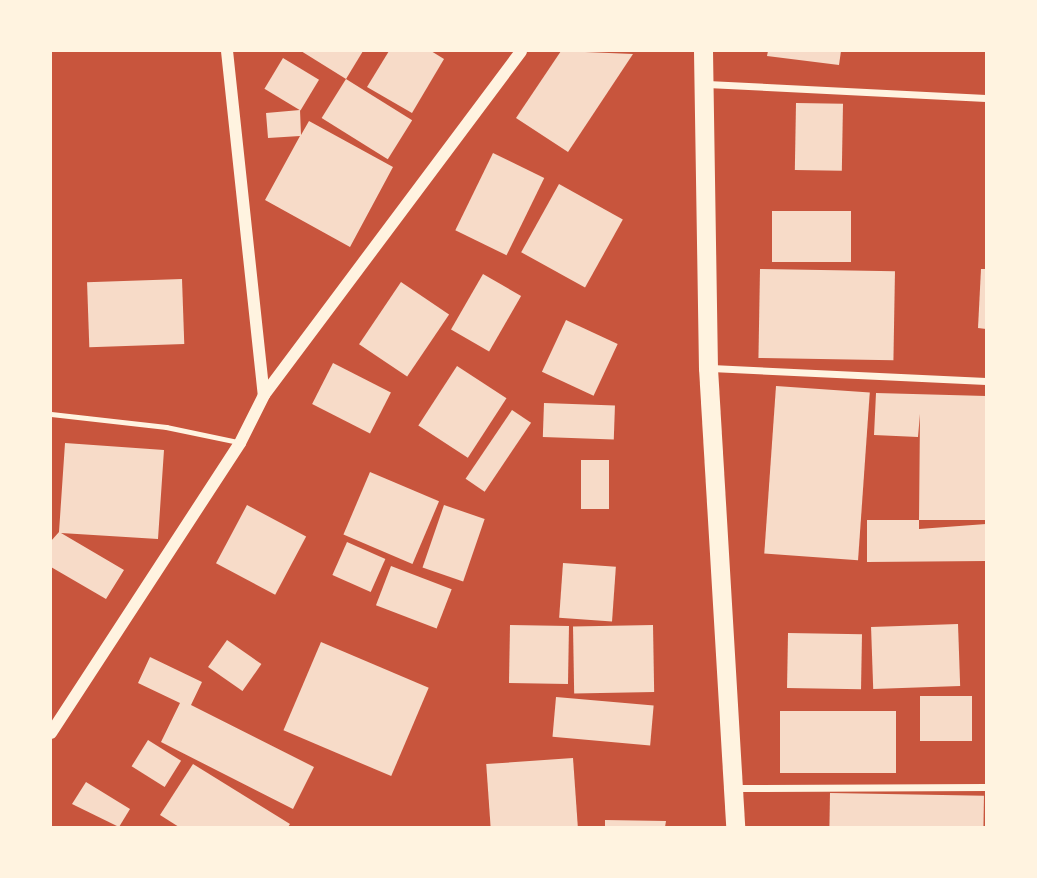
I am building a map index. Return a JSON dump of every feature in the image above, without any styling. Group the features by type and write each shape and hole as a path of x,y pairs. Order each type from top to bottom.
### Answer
{"highway":[{"path":"702,51 708,368 735,827"}],"street":[{"path":"227,51 264,395"},
{"path":"53,726 240,443 264,395 521,51"},
{"path":"703,83 986,98"},
{"path":"708,368 986,381"},
{"path":"732,788 986,787"}],"lane":[{"path":"51,414 166,427 240,443"}],"building":[{"path":"301,51 363,51 346,79"},
{"path":"389,51 431,51 444,59 412,113 367,87"},
{"path":"561,51 633,54 568,152 516,118"},
{"path":"768,51 841,51 839,65 767,56"},
{"path":"283,58 319,80 300,110 264,89"},
{"path":"346,79 412,120 388,159 322,118"},
{"path":"796,103 843,104 842,171 795,170"},
{"path":"300,110 301,135 309,121 393,167 350,247 265,200 300,136 268,138 266,113"},
{"path":"493,153 544,178 507,255 455,230"},
{"path":"559,184 623,219 585,288 521,252"},
{"path":"772,211 851,211 851,262 772,262"},
{"path":"760,269 895,271 893,360 758,358"},
{"path":"981,269 986,269 986,329 978,328"},
{"path":"483,274 521,296 489,351 451,329"},
{"path":"182,279 184,344 89,347 87,282"},
{"path":"401,282 449,314 407,377 359,344"},
{"path":"566,320 618,344 594,396 542,372"},
{"path":"333,363 391,393 370,433 312,404"},
{"path":"457,366 506,398 468,458 418,426"},
{"path":"776,386 870,393 858,560 764,554"},
{"path":"876,393 986,396 986,520 919,520 920,414 918,437 874,435"},
{"path":"544,403 615,405 614,439 543,437"},
{"path":"512,410 531,423 485,492 466,479"},
{"path":"65,443 164,450 158,539 61,533 124,570 106,599 51,567 51,541 59,532"},
{"path":"581,460 609,460 609,509 581,509"},
{"path":"370,472 439,501 412,564 343,535"},
{"path":"247,505 306,536 275,595 216,563"},
{"path":"444,505 485,519 463,581 423,567"},
{"path":"867,520 919,520 919,529 986,524 986,561 867,562"},
{"path":"347,542 385,559 371,592 332,575"},
{"path":"563,563 616,567 612,622 559,618"},
{"path":"391,566 452,589 437,629 376,605"},
{"path":"958,624 960,686 873,689 871,627"},
{"path":"510,625 569,626 568,684 509,683"},
{"path":"653,625 654,692 574,693 573,626"},
{"path":"788,633 862,634 861,689 787,688"},
{"path":"227,640 261,664 242,691 208,667"},
{"path":"321,642 429,688 391,776 283,730"},
{"path":"150,657 202,682 191,705 314,767 293,809 161,742 180,703 138,683"},
{"path":"920,696 972,696 972,741 920,741"},
{"path":"556,697 654,706 650,745 553,737"},
{"path":"780,711 896,711 896,773 780,773"},
{"path":"148,740 181,761 165,787 132,766"},
{"path":"573,758 578,827 491,827 486,764"},
{"path":"193,764 290,824 288,827 179,827 160,815"},
{"path":"86,782 130,809 119,827 72,804"},
{"path":"830,793 984,796 983,827 829,827"},
{"path":"605,820 666,821 665,827 605,827"}]}
